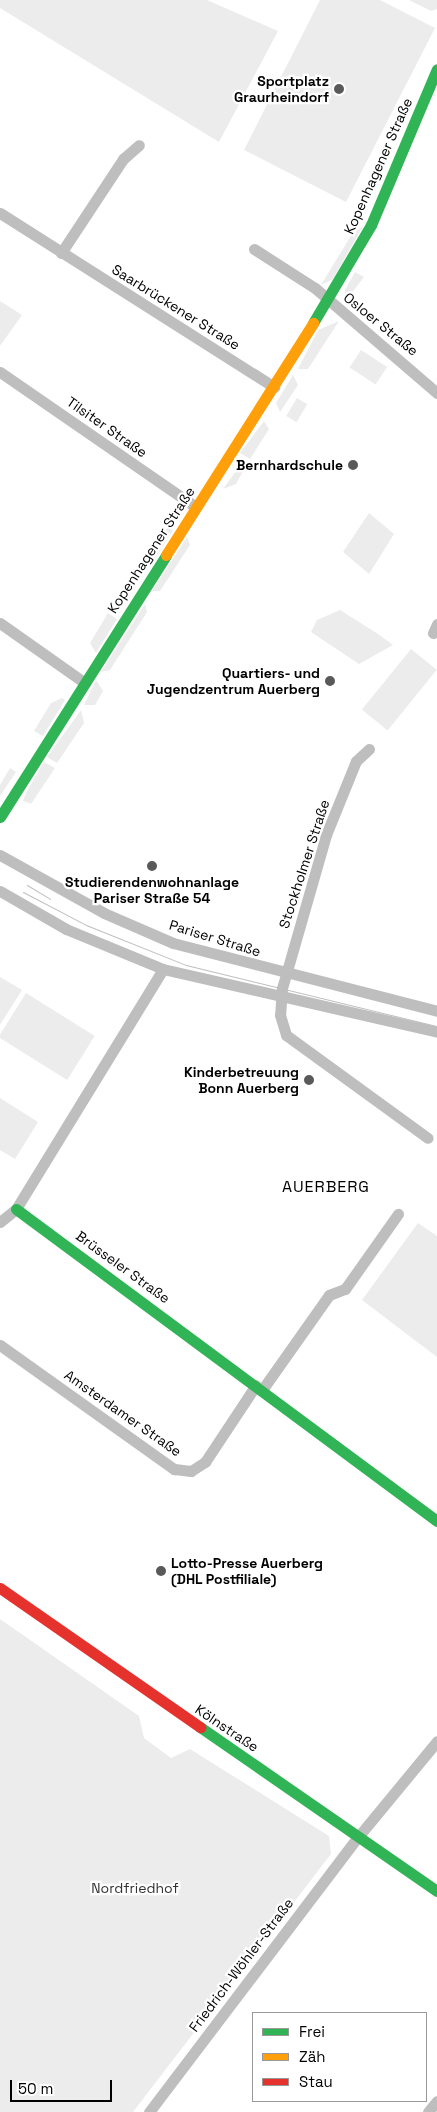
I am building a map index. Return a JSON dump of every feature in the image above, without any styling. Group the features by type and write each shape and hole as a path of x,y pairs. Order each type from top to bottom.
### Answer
{"street":[{"name":"Kopenhagener Straße","path":"0,817 328,299 371,225 437,69"},
{"path":"62,253 123,160 139,144"},
{"name":"Saarbrückener Straße","path":"0,213 274,387"},
{"path":"254,249 328,299"},
{"name":"Osloer Straße","path":"328,299 386,344 437,393"},
{"name":"Tilsiter Straße","path":"0,372 196,507"},
{"path":"0,623 85,683"},
{"name":"Stockholmer Straße","path":"280,994 326,836 356,761 369,749"},
{"name":"Pariser Straße","path":"0,855 104,913 173,943 285,974 437,1011"},
{"path":"0,892 73,932 163,969 280,994 437,1032"},
{"path":"0,1222 16,1209 163,969"},
{"path":"280,994 286,1035 428,1138"},
{"name":"Brüsseler Straße","path":"16,1209 437,1520"},
{"name":"Amsterdamer Straße","path":"0,1345 174,1468 190,1471 205,1462 328,1295 345,1289 398,1214"},
{"name":"Kölnstraße","path":"0,1588 437,1891"},
{"path":"358,1837 437,1741"},
{"name":"Friedrich-Wöhler-Straße","path":"149,2112 358,1837"},
{"path":"428,2112 437,2101"}],"green space":[{"path":"0,0 207,0 278,31 219,142 0,8"},
{"name":"Sportplatz Graurheindorf","path":"320,0 380,0 435,28 346,202 244,150"},
{"path":"409,0 437,0 437,9 431,11"},
{"path":"363,226 333,279 321,285 352,234"},
{"path":"355,272 364,277 345,302 345,290"},
{"path":"0,301 22,315 0,346"},
{"path":"339,321 308,369 298,369 318,330"},
{"path":"361,350 387,367 376,384 350,368"},
{"path":"293,375 298,385 280,412 276,403"},
{"path":"297,398 307,404 296,422 286,416"},
{"path":"264,421 269,429 250,459 240,453"},
{"path":"241,464 246,466 236,484 223,489"},
{"path":"369,513 394,534 369,574 343,552"},
{"path":"168,527 173,530 150,567 142,561"},
{"path":"187,537 190,545 160,591 152,591"},
{"path":"145,604 147,612 110,670 101,672"},
{"path":"340,610 393,645 359,664 311,632 317,620"},
{"path":"108,613 117,619 96,653 90,643"},
{"path":"411,649 437,670 388,730 362,710"},
{"path":"96,680 103,691 95,705 84,705"},
{"path":"62,698 65,700 43,736 34,731 51,703"},
{"path":"81,710 84,723 57,763 47,757"},
{"path":"44,762 55,768 31,804 23,801 26,793"},
{"path":"10,768 16,772 0,796 0,785"},
{"path":"0,977 22,990 0,1025"},
{"path":"26,993 95,1036 67,1080 0,1038 0,1035"},
{"path":"0,1098 38,1122 15,1159 0,1150"},
{"path":"418,1223 437,1236 437,1357 362,1300"},
{"name":"Nordfriedhof","path":"0,1619 139,1716 144,1738 171,1758 190,1749 329,1836 331,1854 133,2112 0,2112"}],"tram line":[{"path":"27,885 50,899"},
{"path":"23,892 86,925 186,965 437,1026"}],"traffic: fast":[{"path":"313,323 371,225 437,69"},
{"path":"0,817 166,555"},
{"path":"16,1209 437,1521"},
{"path":"200,1727 437,1891"}],"traffic: slow":[{"path":"166,555 313,323"}],"traffic: jam":[{"path":"0,1588 200,1727"}],"place":[{"name":"Sportplatz Graurheindorf","path":"339,89"},
{"name":"Bernhardschule","path":"353,465"},
{"name":"Quartiers- und Jugendzentrum Auerberg","path":"330,681"},
{"name":"Studierendenwohnanlage Pariser Straße 54","path":"152,866"},
{"name":"Kinderbetreuung Bonn Auerberg","path":"309,1080"},
{"name":"Lotto-Presse Auerberg (DHL Postfiliale)","path":"161,1571"}],"district":[{"name":"AUERBERG","path":"326,1187"}]}
